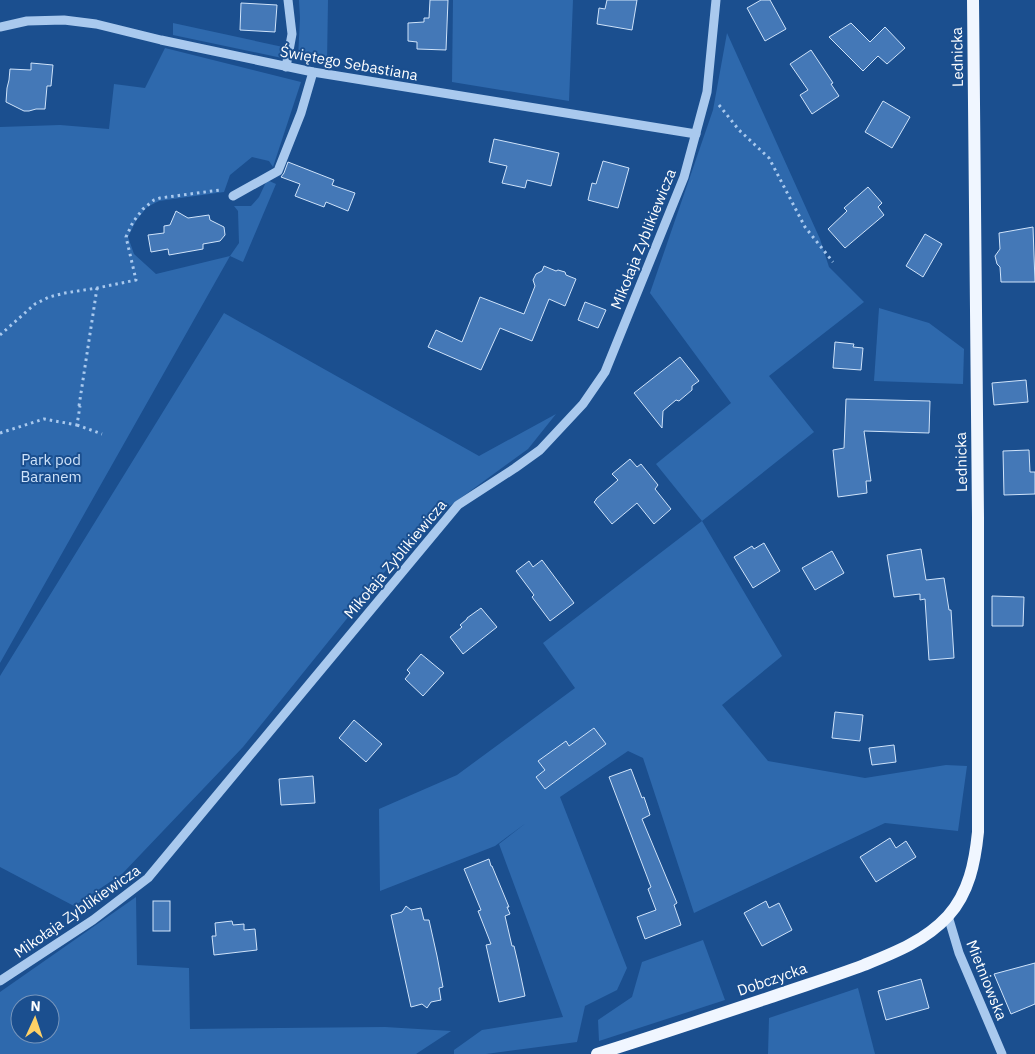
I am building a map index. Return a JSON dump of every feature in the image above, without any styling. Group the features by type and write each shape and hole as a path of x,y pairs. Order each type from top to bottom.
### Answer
{"main road":[{"name":"Lednicka","path":"948,916 966,888 975,857 978,832 978,517 973,0"},
{"name":"Dobczycka","path":"597,1054 890,955 924,936 948,916"}],"street":[{"path":"286,67 292,34 288,0"},
{"name":"Mikołaja Zyblikiewicza","path":"0,981 93,920 148,878 458,505 540,450 583,404 604,372 684,177 707,92 716,0"},
{"name":"Świętego Sebastiana","path":"0,27 27,22 64,20 96,24 161,40 313,72 696,134"},
{"path":"233,196 278,171 301,113 313,72"},
{"name":"Mietniowska","path":"948,916 959,953 1002,1054"}],"path":[{"path":"707,92 740,130 769,158 805,227 833,262"},
{"path":"0,335 35,304 49,298 65,292 136,280 126,237 132,222 154,200 225,189 233,196"},
{"path":"77,425 97,288"},
{"path":"0,433 44,419 77,425 102,434"}],"green space":[{"path":"299,0 328,0 327,63 298,59"},
{"path":"453,0 573,0 569,101 452,82"},
{"path":"173,23 283,47 282,58 173,35"},
{"path":"727,33 820,239 829,267 864,302 769,376 814,432 702,521 656,464 731,403 650,293 713,110"},
{"name":"Park pod Baranem","path":"165,48 301,82 273,167 269,161 252,157 230,175 224,192 159,201 147,207 136,221 128,237 134,254 156,274 230,256 0,663 0,127 60,125 109,129 114,84 145,88"},
{"path":"267,180 276,184 243,262 230,256 239,243 238,211 234,206 251,206 259,197"},
{"path":"879,308 929,323 964,349 963,384 874,381"},
{"path":"224,313 479,456 556,414 528,449 421,527 243,747 122,874 74,906 0,867 0,676"},
{"path":"702,521 782,656 722,705 768,761 865,778 946,765 967,766 958,831 885,823 694,913 643,758 628,751 560,797 627,968 617,990 585,1006 577,1042 486,1054 454,1054 454,1050 482,1030 563,1017 499,844 526,823 495,846 380,891 379,809 457,775 575,688 543,643"},
{"path":"136,897 137,965 189,968 190,1029 385,1027 451,1031 416,1054 0,1054 0,992"},
{"path":"703,940 725,1000 599,1041 598,1020 632,997 642,962"},
{"path":"858,988 875,1054 768,1054 769,1018"}],"building":[{"path":"430,0 448,0 446,50 417,49 417,42 408,41 408,23 424,22 424,18 429,18"},
{"path":"607,0 637,0 632,30 597,24 599,8 605,9"},
{"path":"761,0 770,0 786,29 765,41 747,8"},
{"path":"241,3 277,5 275,32 240,30"},
{"path":"851,23 870,42 885,27 905,48 887,64 878,56 863,71 829,37"},
{"path":"811,50 833,83 831,84 839,96 812,114 800,95 808,90 790,64"},
{"path":"31,63 53,65 51,86 47,86 45,109 24,111 6,102 7,88 10,69 31,70"},
{"path":"883,101 910,117 892,148 865,132"},
{"path":"494,139 559,153 551,186 527,180 525,188 502,183 507,166 489,162"},
{"path":"603,161 629,168 618,208 588,200 592,183 596,184"},
{"path":"288,162 334,180 332,185 355,193 348,211 326,202 324,207 295,196 300,184 281,177"},
{"path":"868,187 882,203 878,207 884,215 845,248 828,229 847,211 844,208"},
{"path":"176,211 188,218 209,215 210,220 224,227 225,235 220,241 203,244 203,249 169,255 168,249 151,252 148,235 164,233 164,226 170,225"},
{"path":"1033,227 1035,282 1001,282 1000,267 995,256 1000,249 999,233"},
{"path":"925,234 942,244 923,277 906,266"},
{"path":"544,266 556,271 565,272 566,275 576,279 565,306 549,299 532,341 500,328 481,370 428,347 436,330 462,342 480,297 524,314 535,286 533,280 536,274 542,271"},
{"path":"585,302 606,310 598,328 578,320"},
{"path":"835,342 854,344 853,347 863,348 861,370 833,368"},
{"path":"680,357 699,381 679,401 676,400 663,411 662,428 634,393"},
{"path":"1026,380 1028,402 994,405 992,383"},
{"path":"846,399 930,401 929,433 864,431 871,481 866,481 867,493 838,497 833,450 844,448"},
{"path":"1029,450 1030,472 1035,472 1035,494 1004,495 1003,451"},
{"path":"630,459 637,467 641,464 658,485 655,489 671,509 654,524 637,503 612,524 594,502 618,480 612,474"},
{"path":"764,543 780,571 753,588 734,557 752,546 754,549"},
{"path":"921,549 926,580 944,578 949,610 951,610 954,658 929,660 925,599 920,600 920,594 894,597 887,555"},
{"path":"832,551 844,573 815,590 802,568"},
{"path":"542,560 574,603 550,621 516,571 529,561 533,567"},
{"path":"992,596 1024,597 1023,626 992,626"},
{"path":"481,608 497,627 463,654 450,637 462,627 460,625 467,618"},
{"path":"421,654 444,673 423,696 405,679 410,673 407,670"},
{"path":"835,712 863,715 860,741 832,738"},
{"path":"354,720 382,744 366,762 339,738"},
{"path":"594,728 606,744 545,789 536,777 545,770 538,761 566,741 569,746"},
{"path":"894,745 896,762 872,765 869,748"},
{"path":"631,769 650,815 642,819 677,903 674,905 681,925 645,939 637,917 656,910 648,889 651,887 609,777"},
{"path":"313,776 315,803 281,805 279,779"},
{"path":"890,838 896,848 906,841 916,857 876,882 860,857"},
{"path":"489,859 509,907 507,907 510,914 505,916 525,996 499,1002 486,945 491,944 478,911 481,910 464,869"},
{"path":"153,901 170,901 170,931 153,931"},
{"path":"766,901 769,908 779,903 792,930 762,946 744,913"},
{"path":"406,906 411,910 421,908 424,920 429,920 437,956 443,987 439,988 441,1000 431,1002 427,1008 422,1004 411,1007 391,915 402,912"},
{"path":"232,921 233,925 244,924 244,930 255,929 257,950 214,955 212,936 216,936 215,923"},
{"path":"1035,963 1035,1004 1011,1014 994,974"},
{"path":"921,979 929,1008 886,1020 878,991"}]}
